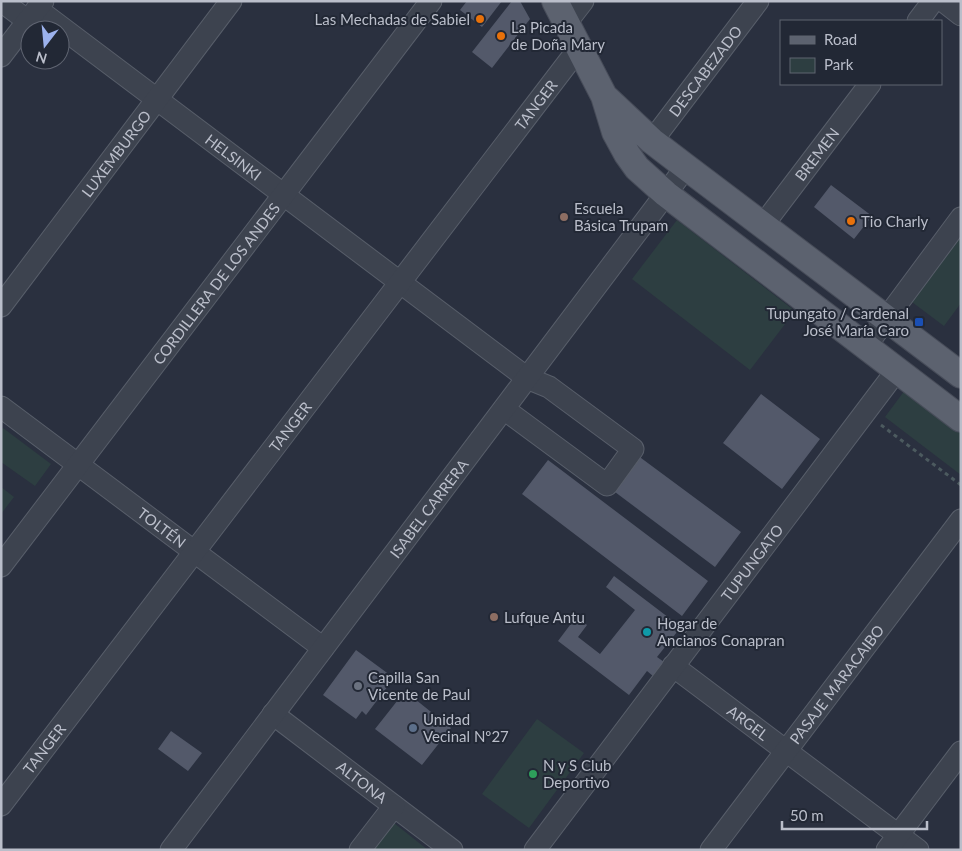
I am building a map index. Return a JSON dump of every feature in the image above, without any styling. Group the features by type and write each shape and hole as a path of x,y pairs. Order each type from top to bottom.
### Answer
{"main road":[{"path":"560,12 604,96 615,132 637,168 666,194 961,419"},
{"path":"604,96 652,141 686,168 961,375"}],"street":[{"name":"HELSINKI","path":"1,1 36,10 527,378 549,387 633,449 607,485 504,409"},
{"name":"LUXEMBURGO","path":"1,306 232,1"},
{"name":"CORDILLERA DE LOS ANDES","path":"1,566 431,1"},
{"path":"560,12 583,1"},
{"name":"DESCABEZADO","path":"652,141 758,1"},
{"path":"919,20 933,1"},
{"path":"943,1 961,15"},
{"path":"1,56 36,10"},
{"name":"TANGER","path":"1,806 579,48"},
{"name":"BREMEN","path":"763,225 869,85"},
{"name":"ISABEL CARRERA","path":"170,850 686,168"},
{"path":"866,346 961,218"},
{"name":"TUPUNGATO","path":"535,850 897,370"},
{"name":"TOLTÉN","path":"1,407 323,648"},
{"name":"PASAJE MARACAIBO","path":"711,850 961,520"},
{"name":"ARGEL","path":"674,666 786,751 892,842 918,850"},
{"name":"ALTONA","path":"273,714 452,850"},
{"path":"892,842 961,752"},
{"path":"360,850 394,806"}],"path":[{"path":"864,413 961,485"}],"green space":[{"path":"677,220 795,311 750,370 632,279"},
{"path":"961,237 961,303 944,326 912,302"},
{"path":"908,386 961,426 961,475 885,417"},
{"path":"3,428 51,464 35,486 1,462 1,430"},
{"path":"1,487 14,497 1,514"},
{"name":"N y S Club Deportivo","path":"537,719 584,753 529,828 482,794"},
{"path":"394,823 428,850 373,850"}],"building":[{"name":"Las Mechadas de Sabiel","path":"467,1 502,1 482,27 460,10"},
{"name":"La Picada de Doña Mary","path":"512,1 520,1 530,19 492,68 472,52"},
{"path":"831,185 872,216 854,239 814,207"},
{"path":"761,394 820,439 782,489 723,443"},
{"path":"637,455 741,532 715,567 611,489"},
{"path":"548,460 708,581 682,616 522,494"},
{"name":"Hogar de Ancianos Conapran","path":"614,576 681,627 657,657 664,662 653,676 647,671 629,695 558,641 576,617 587,625 578,637 600,654 635,610 606,587"},
{"name":"Capilla San Vicente de Paul","path":"356,650 394,678 366,715 362,711 356,719 323,695"},
{"name":"Unidad Vecinal Nº27","path":"405,691 451,728 422,765 375,729"},
{"path":"171,731 202,753 188,771 158,749"}],"place":[{"name":"Las Mechadas de Sabiel","path":"480,19"},
{"name":"La Picada de Doña Mary","path":"501,36"},
{"name":"Escuela Básica Trupam","path":"564,217"},
{"name":"Tio Charly","path":"851,221"},
{"name":"Tupungato / Cardenal José María Caro","path":"919,322"},
{"name":"Lufque Antu","path":"494,617"},
{"name":"Hogar de Ancianos Conapran","path":"647,632"},
{"name":"Capilla San Vicente de Paul","path":"358,686"},
{"name":"Unidad Vecinal Nº27","path":"413,728"},
{"name":"N y S Club Deportivo","path":"533,774"}]}
